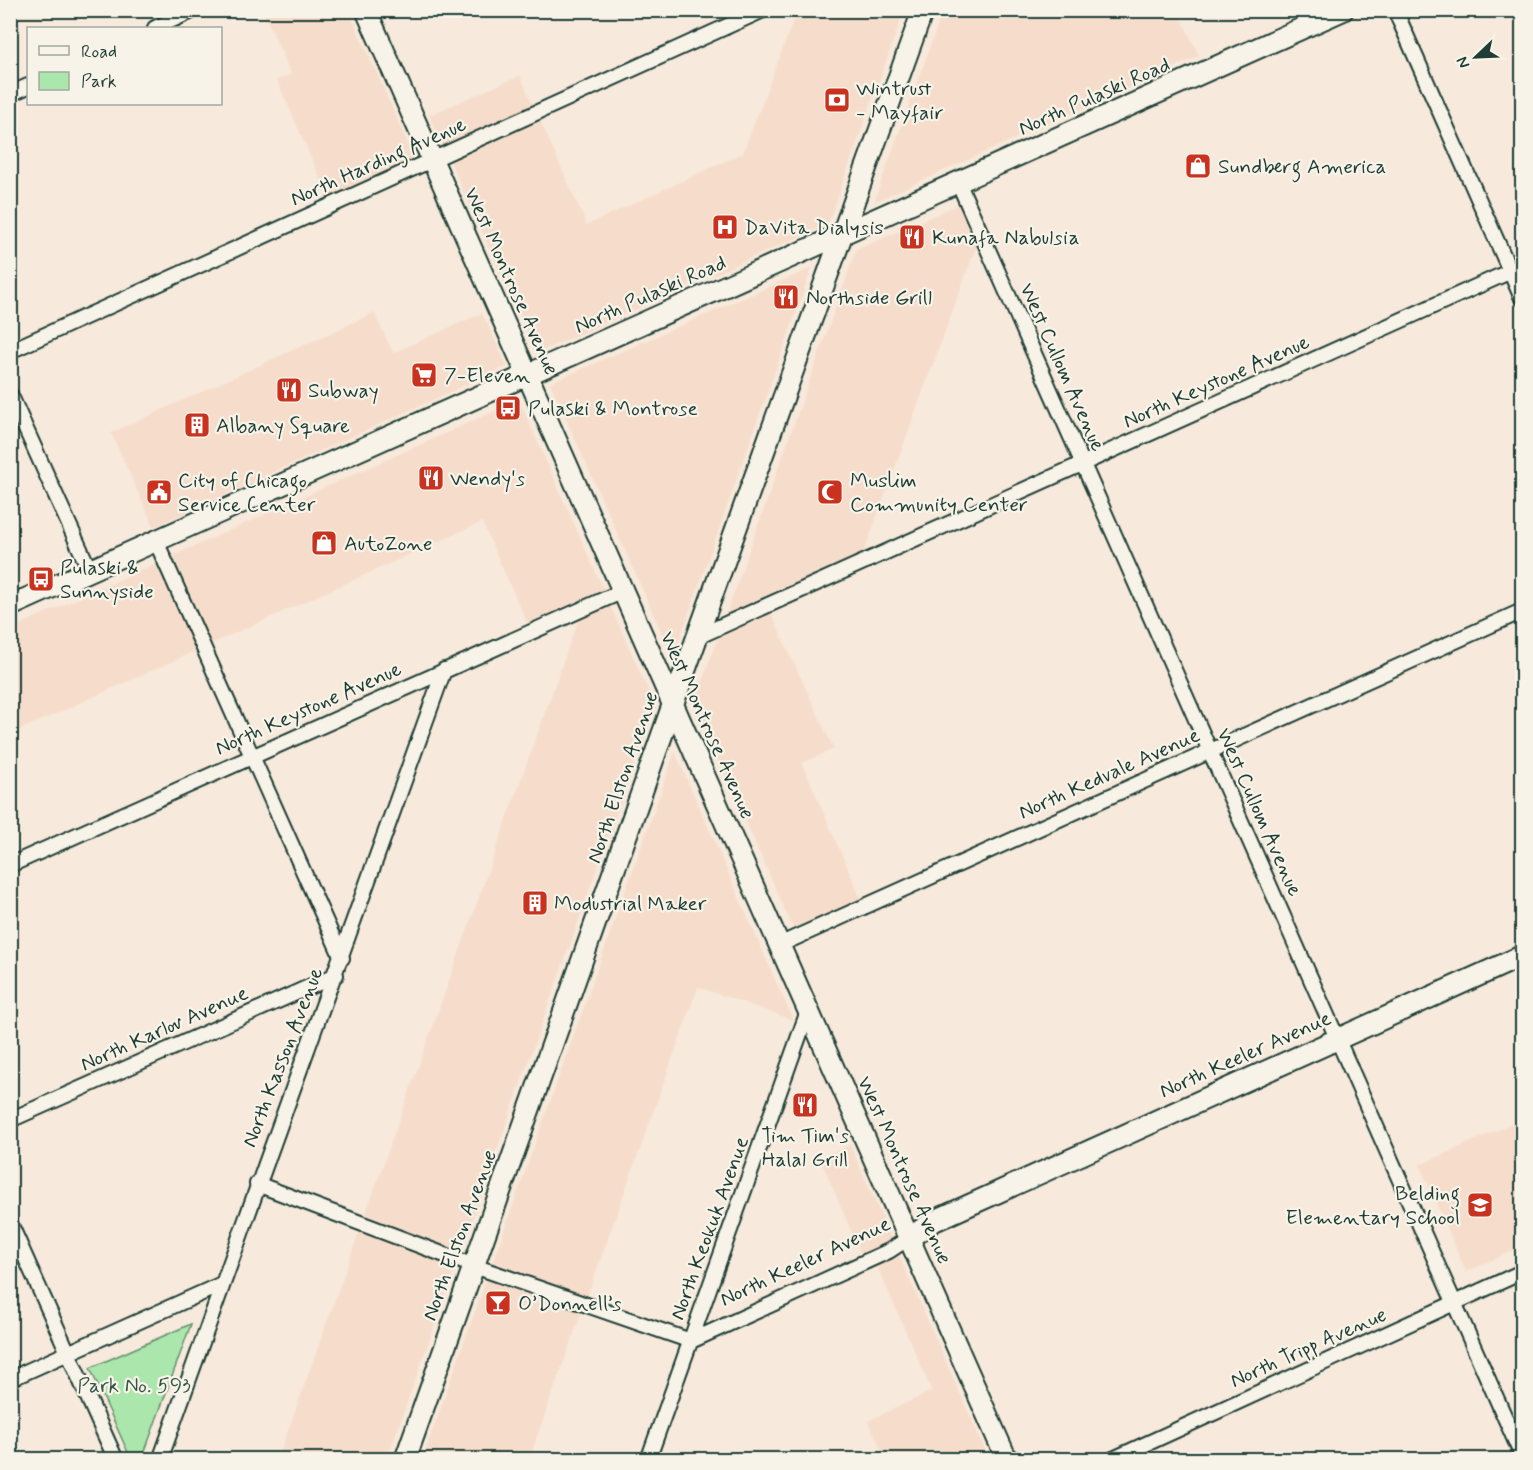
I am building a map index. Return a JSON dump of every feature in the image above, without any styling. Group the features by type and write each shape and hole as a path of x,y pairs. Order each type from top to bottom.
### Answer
{"main road":[{"name":"West Montrose Avenue","path":"366,10 1007,1460"},
{"name":"North Elston Avenue","path":"405,1460 673,704 923,10"},
{"name":"North Pulaski Road","path":"10,606 959,184 1343,10"},
{"name":"North Keeler Avenue","path":"909,1238 934,1221 1522,956"}],"street":[{"path":"157,27 194,10"},
{"name":"North Harding Avenue","path":"10,351 763,10"},
{"path":"1395,10 1517,269 1522,298"},
{"path":"10,94 27,86"},
{"name":"West Cullom Avenue","path":"959,184 1522,1456"},
{"name":"North Keystone Avenue","path":"697,637 1517,269"},
{"path":"10,394 90,571"},
{"path":"156,541 342,958"},
{"name":"North Keystone Avenue","path":"10,865 623,591"},
{"name":"North Kedvale Avenue","path":"779,945 1522,611"},
{"name":"North Kasson Avenue","path":"160,1460 257,1184 336,975 444,670"},
{"name":"North Karlov Avenue","path":"10,1120 336,975"},
{"name":"North Keokuk Avenue","path":"648,1460 808,1011"},
{"path":"257,1184 474,1266 691,1341"},
{"path":"10,1223 116,1460"},
{"name":"North Keeler Avenue","path":"691,1341 889,1251 909,1238"},
{"name":"North Tripp Avenue","path":"1111,1460 1522,1272"},
{"path":"10,1379 222,1284"}],"shaded area":[{"path":"263,11 349,11 417,164 331,203 277,80 291,74"},
{"path":"797,11 904,11 828,224 537,353 429,115 520,76 587,225 743,153"},
{"path":"943,11 1178,11 1199,56 874,202"},
{"path":"964,202 980,236 860,563 767,605 834,749 802,763 865,908 798,939 694,705 856,250"},
{"path":"812,268 673,658 550,383"},
{"name":"Albany Square","path":"374,313 393,353 482,313 507,366 154,527 111,433"},
{"path":"519,400 655,706 387,1459 278,1459 581,612 532,634 482,522 11,734 10,629"},
{"path":"675,752 793,1020 698,987 529,1459 422,1460"},
{"name":"Belding Elementary School","path":"1522,1119 1522,1246 1466,1272 1420,1165"},
{"path":"850,1145 989,1459 886,1459 868,1421 932,1391 873,1257 864,1261 820,1158"}],"green space":[{"name":"Park No. 593","path":"191,1324 142,1459 131,1459 90,1368"}],"place":[{"name":"Wintrust - Mayfair","path":"837,100"},
{"name":"Sundberg America","path":"1198,166"},
{"name":"DaVita Dialysis","path":"725,227"},
{"name":"Kunafa Nabulsia","path":"912,237"},
{"name":"Northside Grill","path":"786,297"},
{"name":"7-Eleven","path":"424,375"},
{"name":"Subway","path":"289,390"},
{"name":"Pulaski & Montrose","path":"508,408"},
{"name":"Albany Square","path":"197,425"},
{"name":"Wendy's","path":"431,478"},
{"name":"City of Chicago Service Center","path":"159,492"},
{"name":"Muslim Community Center","path":"830,492"},
{"name":"AutoZone","path":"324,543"},
{"name":"Pulaski & Sunnyside","path":"41,579"},
{"name":"Modustrial Maker","path":"535,903"},
{"name":"Tim Tim's Halal Grill","path":"805,1105"},
{"name":"Belding Elementary School","path":"1480,1205"},
{"name":"O’Donnell’s","path":"498,1303"}]}
